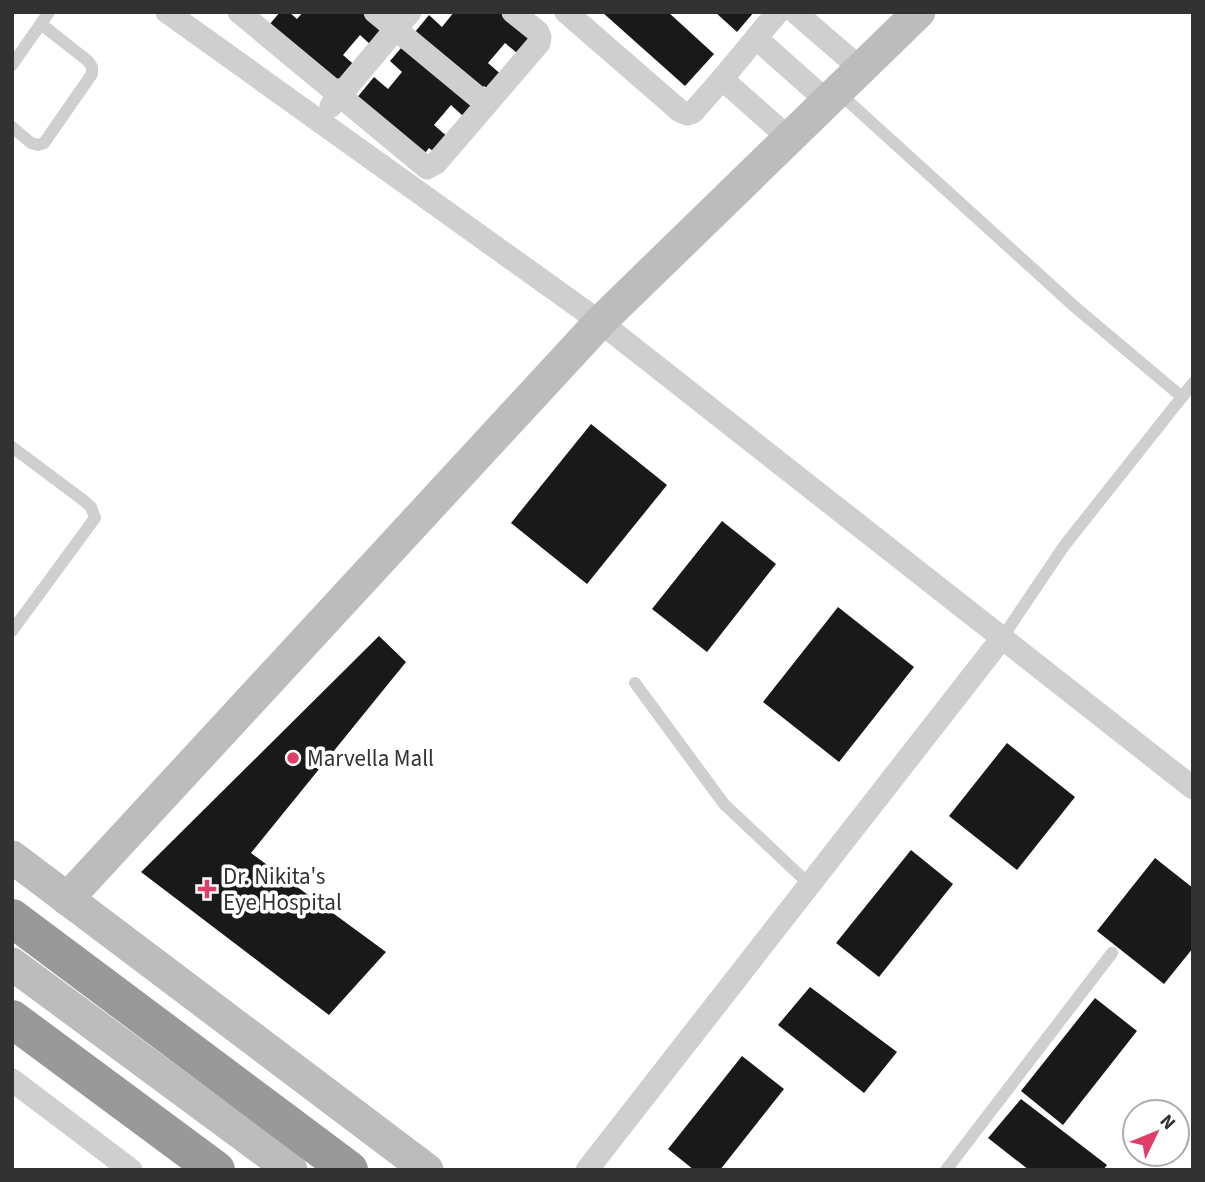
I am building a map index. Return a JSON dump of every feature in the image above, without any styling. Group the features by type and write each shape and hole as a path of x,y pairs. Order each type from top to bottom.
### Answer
{"highway":[{"path":"12,918 349,1170"},
{"path":"12,1019 216,1170"}],"street":[{"path":"167,12 600,322 1193,788"},
{"path":"376,12 403,21 486,104"},
{"path":"253,17 339,96 428,168 436,163 539,43 538,32 513,12"},
{"path":"566,12 680,111 687,114 693,112 778,12"},
{"path":"795,12 862,69"},
{"path":"67,899 600,322 919,12"},
{"path":"318,121 403,21"},
{"path":"756,38 833,97"},
{"path":"722,79 790,139"},
{"path":"587,1170 1002,638"},
{"path":"12,857 427,1170"},
{"path":"12,964 291,1170"},
{"path":"12,1080 131,1170"}],"lane":[{"path":"12,65 49,12"},
{"path":"12,127 31,143 44,143 92,74 88,61 41,24"},
{"path":"833,97 1182,397"},
{"path":"1002,638 1064,546 1193,383"},
{"path":"12,447 83,500 90,507 95,519 12,631"},
{"path":"635,683 724,804 810,885"},
{"path":"946,1170 1112,953"},
{"path":"63,1132 115,1170"}],"building":[{"path":"280,12 289,12 297,19 303,12 372,12 388,26 372,46 360,35 343,55 359,69 346,85 338,78 331,88 264,31"},
{"path":"454,12 508,12 534,34 517,53 505,43 488,63 504,77 491,92 484,86 481,89 415,32 429,15 442,27"},
{"path":"602,12 668,12 714,54 685,86"},
{"path":"715,12 754,12 737,32"},
{"path":"407,41 476,100 463,116 451,105 434,125 450,139 437,154 429,148 422,157 355,100 374,77 388,89 402,72 390,61"},
{"path":"591,424 667,485 587,584 511,523"},
{"path":"722,521 776,564 707,652 652,609"},
{"path":"838,607 914,667 839,762 763,702"},
{"name":"Marvella Mall","path":"379,636 406,662 251,853 386,952 329,1015 141,872"},
{"path":"1007,743 1075,797 1017,870 949,816"},
{"path":"911,850 953,884 879,977 836,943"},
{"path":"1155,858 1193,888 1193,948 1164,984 1097,931"},
{"path":"810,987 897,1052 864,1093 778,1025"},
{"path":"1095,998 1137,1031 1063,1125 1021,1091"},
{"path":"742,1056 784,1089 720,1170 694,1170 668,1149"},
{"path":"1021,1099 1107,1165 1103,1170 1029,1170 988,1138"}],"place":[{"name":"Marvella Mall","path":"293,758"},
{"name":"Dr. Nikita's Eye Hospital","path":"207,889"}]}
